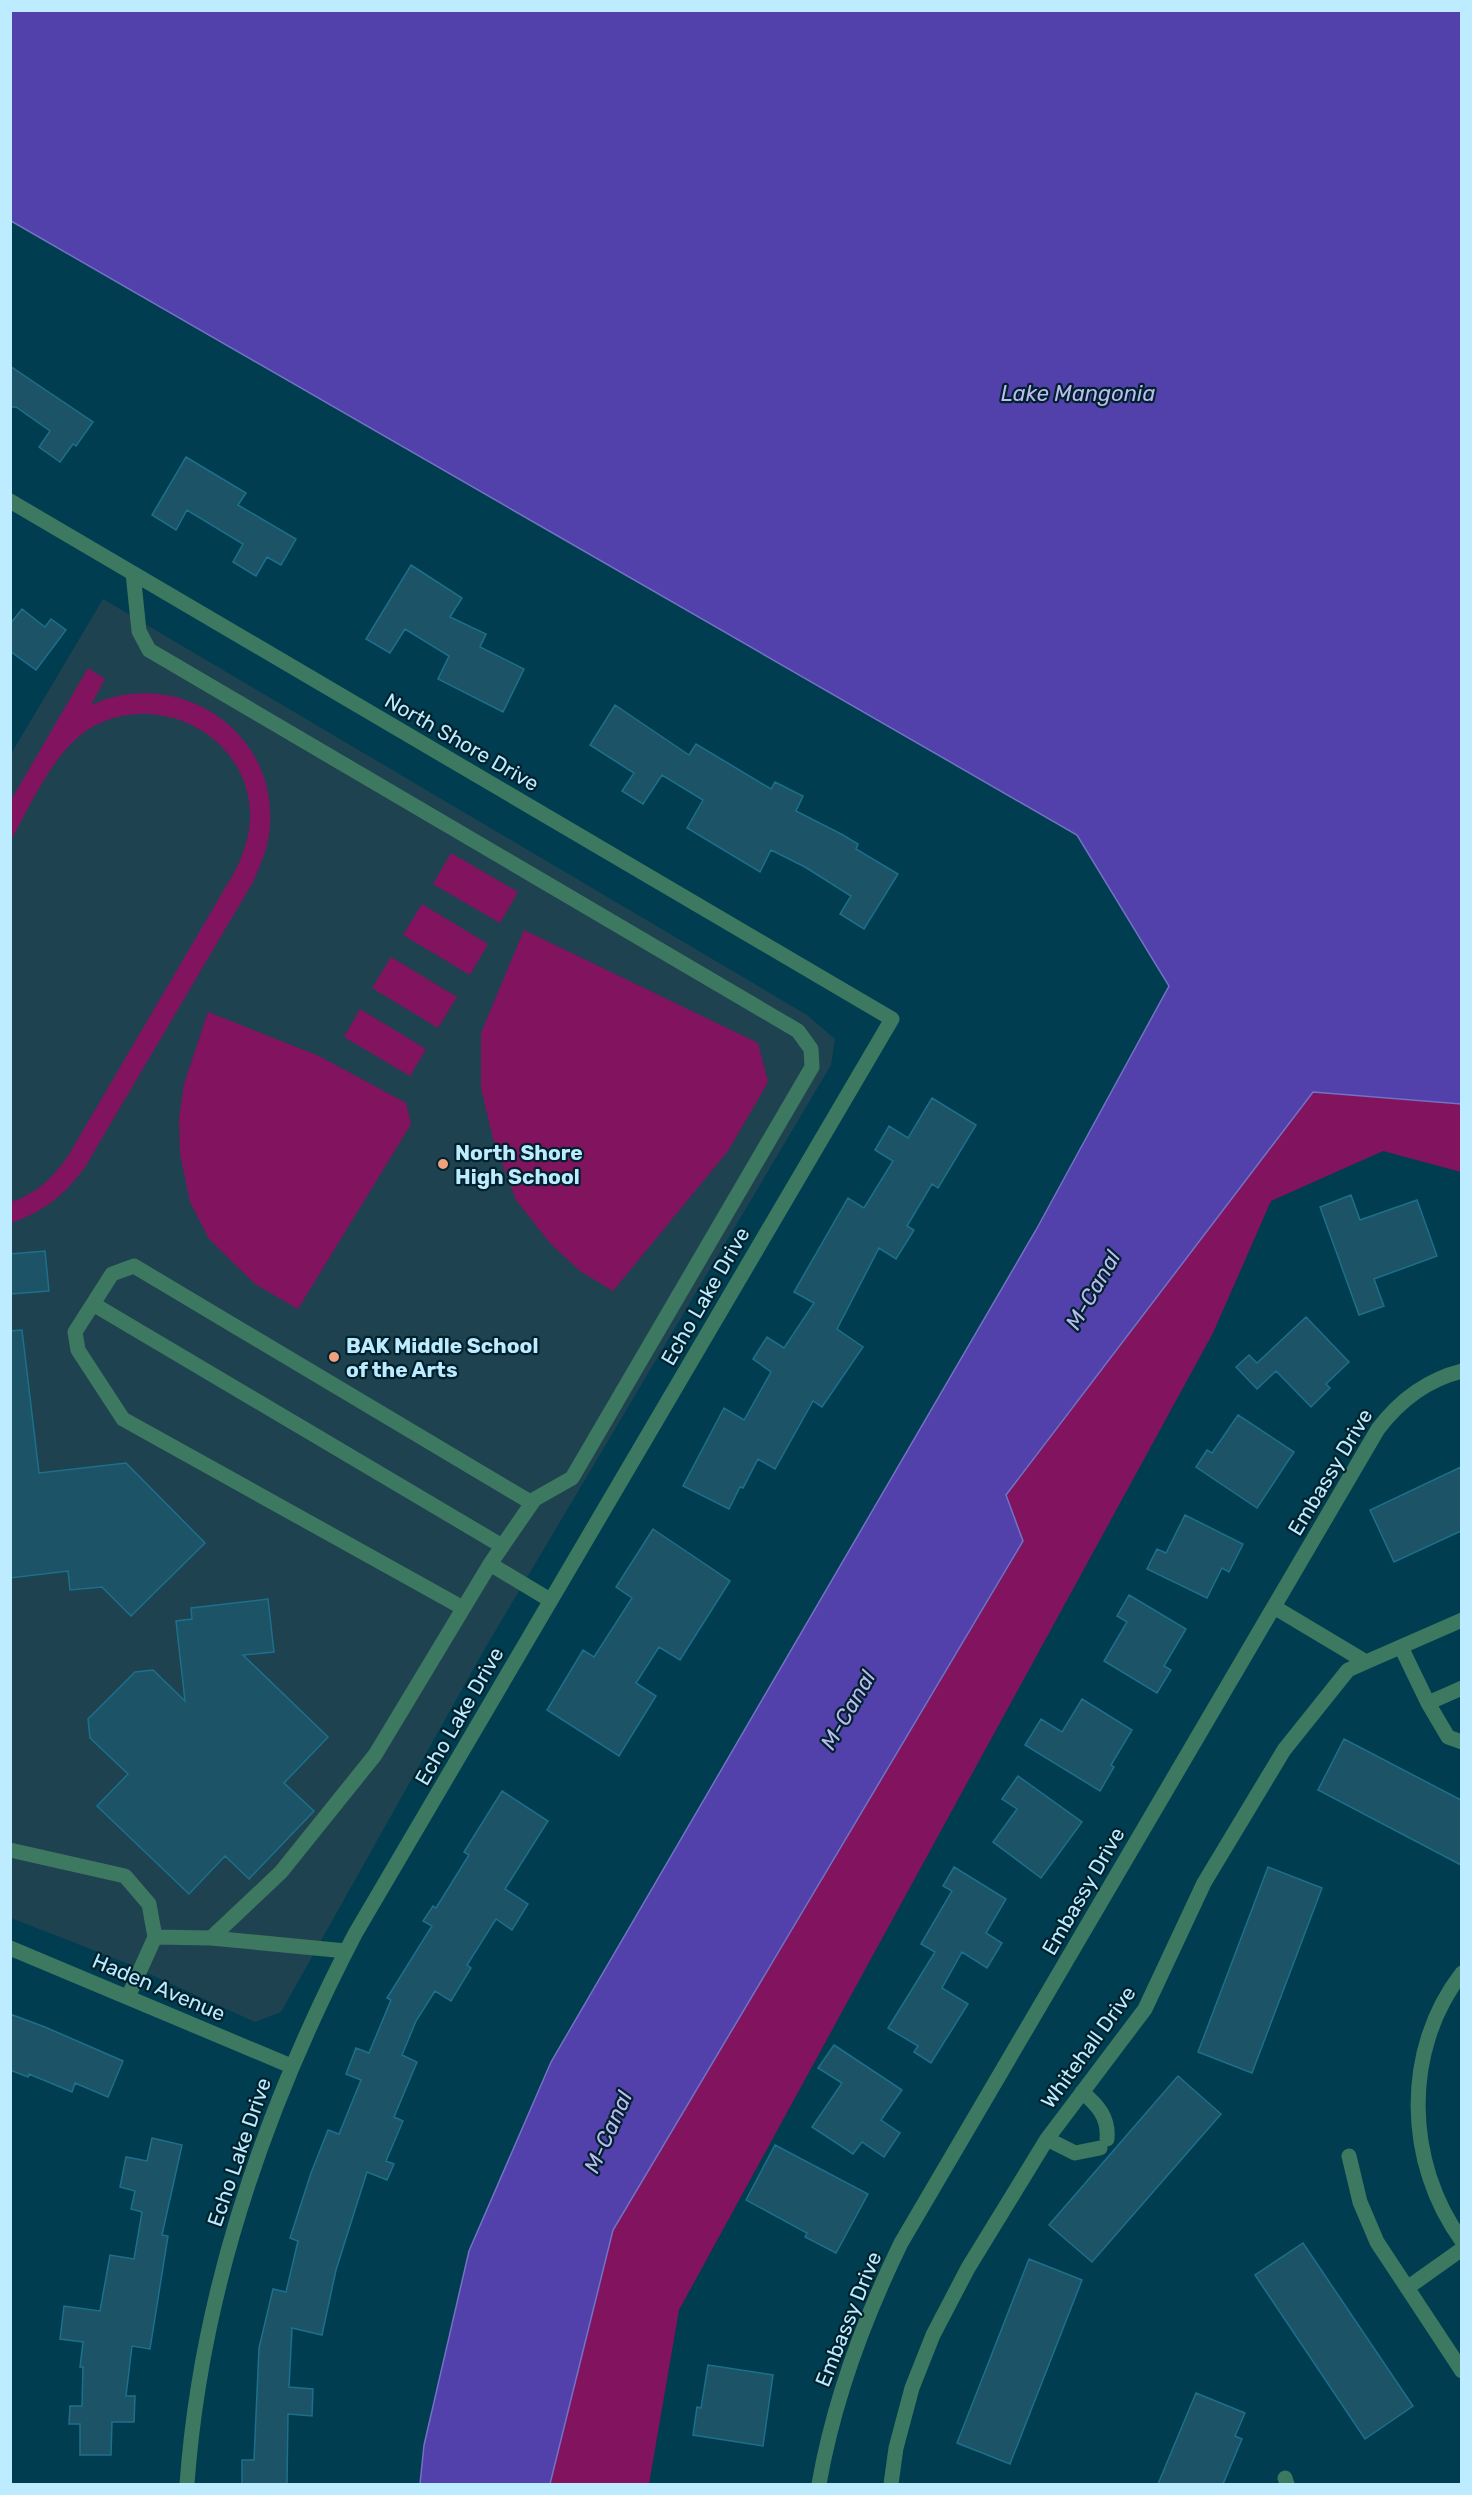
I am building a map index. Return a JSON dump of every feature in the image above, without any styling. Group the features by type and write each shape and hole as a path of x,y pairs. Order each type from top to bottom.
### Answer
{"street":[{"name":"North Shore Drive","path":"10,501 892,1019"},
{"path":"133,573 139,630 149,650 798,1032 811,1049 812,1067 572,1478 535,1499 490,1564 375,1755 281,1872 211,1938"},
{"name":"Echo Lake Drive","path":"187,2484 198,2396 218,2292 234,2230 260,2148 291,2066 346,1951 892,1019"},
{"path":"463,1608 123,1419 78,1350 75,1332 112,1274 134,1266 532,1503"},
{"path":"93,1304 502,1546"},
{"name":"Embassy Drive","path":"819,2484 832,2420 850,2359 873,2300 901,2243 1388,1416 1405,1399 1425,1385 1461,1371"},
{"path":"490,1564 550,1600"},
{"path":"1274,1607 1366,1662"},
{"name":"Whitehall Drive","path":"891,2484 906,2406 933,2335 968,2268 1047,2139 1145,2009 1204,1883 1284,1750 1348,1670 1461,1620"},
{"path":"1401,1647 1428,1703 1448,1737 1461,1742"},
{"path":"1428,1703 1461,1688"},
{"path":"10,1850 125,1876 148,1904 155,1937 128,1997"},
{"path":"155,1937 211,1938 346,1951"},
{"name":"Haden Avenue","path":"10,1948 291,2066"},
{"path":"1461,1973 1442,2005 1428,2040 1417,2093 1418,2129 1425,2164 1437,2197 1461,2241"},
{"path":"1047,2139 1075,2153 1104,2144 1108,2127 1094,2101 1082,2092"},
{"path":"1349,2156 1360,2202 1377,2242 1461,2371"},
{"path":"1407,2288 1461,2249"}],"shaded area":[{"name":"BAK Middle School of the Arts","path":"103,599 807,1015 835,1039 831,1065 484,1650 281,2012 255,2022 121,1961 11,1918 11,754"},
{"path":"88,668 105,679 91,705 124,695 156,694 187,701 215,714 239,735 257,760 268,791 269,833 264,855 253,882 85,1167 70,1186 43,1208 11,1223 11,1202 28,1195 43,1184 68,1156 235,871 248,834 250,810 244,782 232,759 214,740 192,725 167,716 141,714 114,718 89,729 76,739 44,779 11,840 11,800"},
{"path":"451,853 518,892 500,923 433,884"},
{"path":"422,904 488,944 470,975 403,935"},
{"path":"524,930 758,1043 768,1082 728,1151 613,1291 580,1271 550,1243 516,1200 493,1139 481,1088 481,1033"},
{"path":"391,957 457,997 438,1028 372,988"},
{"path":"360,1009 426,1049 410,1076 344,1037"},
{"path":"208,1012 319,1056 406,1103 411,1124 298,1309 255,1284 209,1239 190,1202 180,1154 179,1119 184,1084"},
{"path":"1313,1092 1461,1104 1461,1172 1383,1151 1271,1201 1213,1333 679,2310 649,2484 550,2484 613,2230 1023,1542 1006,1495"}],"water":[{"name":"Lake Mangonia","path":"11,10 1461,11 1461,1104 1313,1092 1006,1495 1023,1541 613,2230 550,2484 420,2484 424,2445 469,2251 551,2062 1036,1230 1169,986 1077,835 11,221"}],"building":[{"path":"10,366 93,422 76,446 73,444 60,462 39,447 50,431 16,407 10,407"},
{"path":"186,457 246,493 238,505 296,539 281,565 267,557 256,576 233,562 243,544 187,510 176,530 152,515"},
{"path":"411,565 462,598 450,617 486,634 480,647 524,669 503,712 438,679 449,656 405,629 390,653 366,639"},
{"path":"22,609 45,627 51,619 66,630 36,670 10,651 10,624"},
{"path":"615,705 689,755 696,744 771,789 775,782 803,796 796,811 858,844 856,849 898,874 864,929 840,914 851,896 805,867 771,850 760,872 687,828 703,800 662,775 643,804 622,791 634,773 590,745"},
{"path":"932,1098 976,1125 938,1188 932,1184 907,1226 914,1230 896,1259 879,1248 837,1329 863,1347 822,1407 813,1401 775,1469 758,1459 729,1509 683,1486 724,1408 744,1420 771,1372 753,1359 767,1337 784,1348 814,1303 794,1292 848,1198 864,1208 893,1161 875,1150 889,1126 908,1138"},
{"path":"1351,1195 1360,1220 1417,1200 1437,1256 1374,1279 1384,1306 1359,1315 1320,1207"},
{"path":"45,1251 49,1291 10,1294 10,1254"},
{"path":"1306,1317 1349,1362 1326,1384 1330,1388 1311,1407 1276,1371 1257,1389 1236,1367 1249,1355 1257,1363"},
{"path":"22,1330 39,1473 126,1463 205,1543 131,1616 102,1587 70,1590 68,1571 10,1578 10,1331"},
{"path":"1238,1415 1294,1452 1257,1508 1196,1467 1207,1450 1212,1453"},
{"path":"1461,1467 1461,1531 1394,1562 1370,1510"},
{"path":"1185,1515 1243,1544 1229,1572 1222,1568 1207,1598 1147,1569 1157,1549 1166,1553"},
{"path":"653,1529 730,1581 680,1660 659,1647 636,1683 656,1696 619,1756 547,1710 583,1650 594,1657 632,1598 616,1587"},
{"path":"1129,1595 1186,1629 1164,1666 1171,1670 1157,1693 1104,1661 1127,1622 1117,1616"},
{"path":"268,1599 274,1652 243,1655 328,1737 284,1783 314,1811 249,1879 225,1856 189,1894 97,1806 128,1774 90,1738 88,1719 135,1672 153,1670 185,1701 176,1621 192,1619 191,1608"},
{"path":"1082,1699 1132,1730 1111,1765 1114,1767 1100,1791 1025,1745 1041,1719 1062,1732"},
{"path":"1344,1739 1461,1800 1461,1865 1318,1790"},
{"path":"1018,1776 1082,1822 1041,1878 993,1842 1017,1809 1002,1799"},
{"path":"502,1791 548,1821 505,1889 528,1904 512,1930 496,1919 467,1965 471,1968 451,2001 435,1991 416,2021 402,2055 417,2062 394,2117 403,2121 386,2161 394,2164 387,2180 367,2172 336,2270 322,2335 292,2328 289,2387 313,2389 312,2416 288,2414 287,2484 242,2484 242,2460 254,2460 259,2348 273,2289 286,2292 298,2241 290,2238 311,2173 328,2130 339,2134 361,2080 346,2074 356,2048 369,2053 391,2000 387,1998 432,1926 423,1921 433,1906 436,1908 469,1855 464,1852"},
{"path":"954,1867 1006,1899 986,1933 1002,1943 987,1968 962,1952 942,1988 968,2004 931,2063 914,2052 918,2046 888,2028 935,1952 921,1944 952,1891 943,1886"},
{"path":"1268,1867 1322,1888 1252,2073 1198,2052"},
{"path":"10,2014 123,2061 108,2097 75,2083 72,2092 29,2074 28,2077 10,2070"},
{"path":"834,2045 902,2090 881,2120 900,2133 884,2157 862,2142 853,2154 812,2127 842,2083 818,2068"},
{"path":"1178,2076 1221,2114 1092,2262 1049,2225"},
{"path":"152,2138 182,2145 162,2235 168,2236 150,2349 132,2346 126,2396 135,2396 134,2422 112,2422 111,2455 80,2455 80,2424 69,2424 70,2406 82,2406 83,2367 80,2367 83,2342 60,2339 64,2306 100,2311 110,2255 134,2259 142,2212 131,2209 135,2191 120,2187 126,2157 147,2161"},
{"path":"775,2145 868,2194 836,2253 805,2237 807,2233 746,2200"},
{"path":"1303,2243 1413,2406 1365,2439 1255,2275"},
{"path":"1029,2259 1082,2280 1010,2464 957,2443"},
{"path":"708,2365 773,2375 763,2446 693,2435 697,2407 701,2408"},
{"path":"1196,2393 1245,2413 1235,2436 1242,2439 1223,2484 1158,2484"}],"place":[{"name":"North Shore High School","path":"443,1164"},
{"name":"BAK Middle School of the Arts","path":"334,1357"}],"water label":[{"name":"M-Canal","path":"1093,1290"},
{"name":"M-Canal","path":"848,1710"},
{"name":"M-Canal","path":"608,2132"}]}
